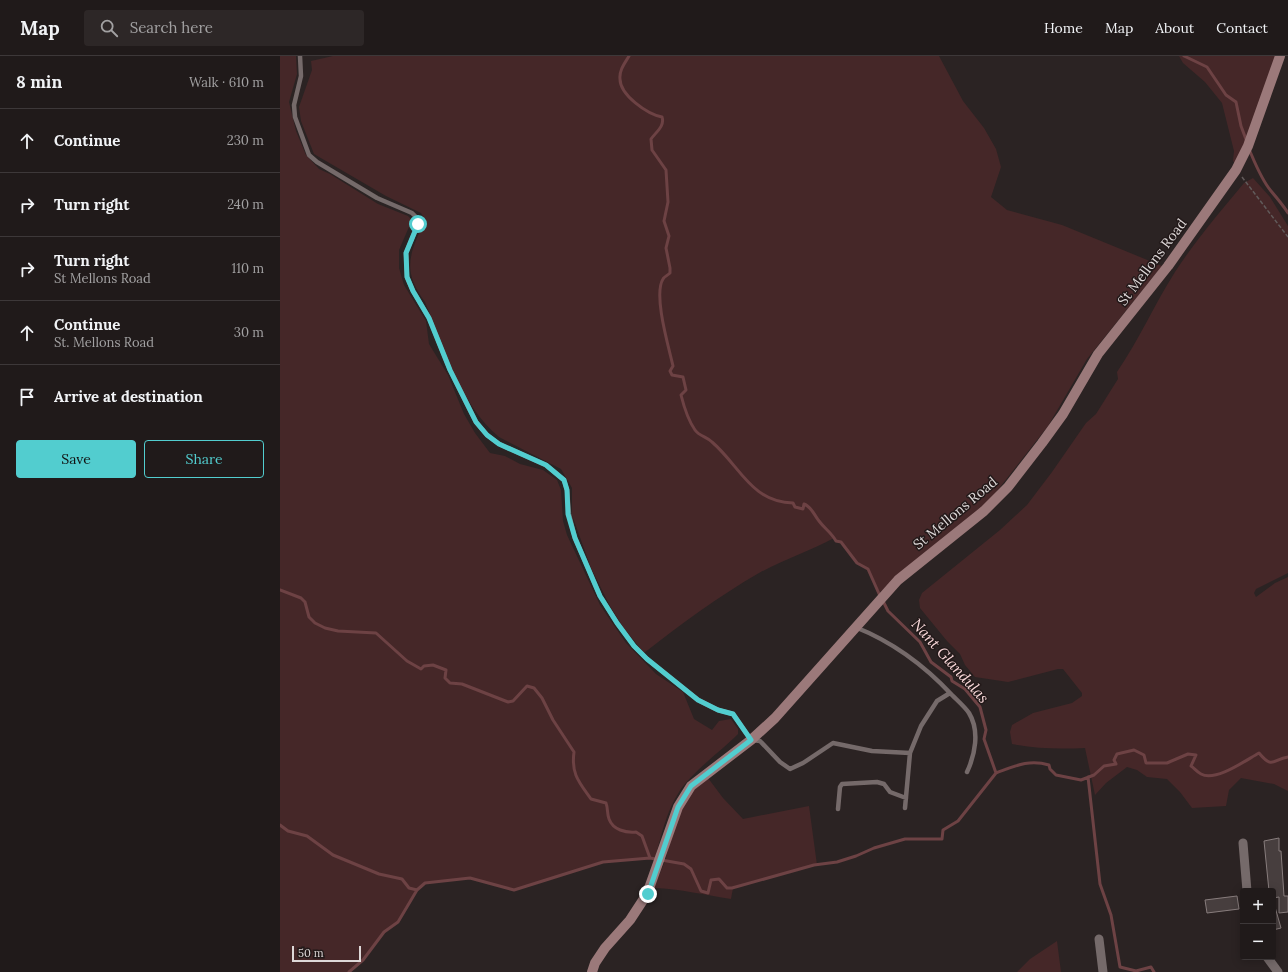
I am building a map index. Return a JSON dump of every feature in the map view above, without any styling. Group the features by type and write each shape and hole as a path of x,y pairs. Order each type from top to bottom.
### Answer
{"main road":[{"name":"St Mellons Road","path":"592,972 595,963 605,948 630,920 648,894 678,807 691,786 751,740 775,718 898,580 984,511 1008,487 1063,414 1098,354 1168,266 1236,170 1248,146 1280,56"}],"street":[{"path":"1243,843 1247,888"},
{"path":"1100,939 1103,972"},
{"path":"1269,960 1278,972"}],"lane":[{"path":"300,56 301,76 294,105 295,117 309,155 317,162 377,198 412,213 418,219 418,224 406,253 407,277 413,291 429,318 450,370 476,422 487,435 499,444 546,465 564,480 567,490 568,514 575,538 600,596 634,646 647,659 698,700 718,710 733,714 751,740 760,741 780,762 790,769 803,763 833,743 872,751 910,753"},
{"path":"855,627 876,635 924,666 969,713 974,727 974,757 967,772"},
{"path":"905,808 910,753 921,726 937,701 950,693"},
{"path":"838,809 840,787 842,784 877,782 884,784 890,792 906,798"}],"path":[{"path":"1236,170 1288,237"}],"shaded area":[{"path":"280,56 296,56 297,74 289,102 296,131 306,155 319,169 330,174 378,204 408,216 412,220 399,250 399,268 404,285 426,321 429,344 448,375 464,414 475,433 490,453 505,456 520,464 543,470 557,480 561,490 563,521 567,535 600,605 626,643 656,674 683,692 694,719 712,730 719,721 731,719 738,729 738,734 698,770 679,792 667,816 655,859 603,862 514,890 470,878 425,883 417,890 398,922 384,932 363,960 349,972 280,972"},
{"path":"333,56 939,56 963,101 984,128 996,149 1001,167 991,197 1007,210 1062,225 1162,266 1087,359 1048,426 993,496 970,518 879,593 868,569 857,563 842,542 836,541 834,538 768,568 729,591 644,653 623,627 610,606 591,568 572,515 572,488 561,469 499,437 474,409 454,374 425,302 417,291 410,271 412,252 425,220 421,213 386,196 314,154 301,121 299,107 312,70 311,61"},
{"path":"1179,56 1280,56 1238,166 1233,161 1234,151 1222,103 1205,82 1183,63"},
{"path":"1253,178 1270,197 1288,226 1288,573 1256,589 1254,593 1256,597 1275,583 1288,577 1288,791 1274,784 1241,778 1229,790 1226,806 1192,808 1180,792 1167,779 1147,777 1137,770 1127,767 1106,783 1095,795 1085,748 1048,748 1012,744 1010,732 1012,725 1033,713 1072,703 1082,696 1082,693 1063,669 1008,682 975,677 965,665 960,654 947,641 920,608 919,600 922,593 1000,530 1027,505 1086,423 1096,414 1118,379 1117,372 1167,284 1183,260 1244,183"},
{"path":"708,778 723,798 743,819 809,806 817,865 733,888 731,899 654,888 665,861 678,813 691,792"},
{"path":"1057,941 1061,972 1017,972 1030,959"}],"building":[{"path":"1279,838 1284,896 1288,896 1288,912 1279,913 1279,897 1276,898 1276,888 1269,888 1264,841"},
{"path":"1237,896 1239,909 1207,913 1205,900"},
{"path":"1276,910 1281,928 1276,929"}],"waterway":[{"name":"Nant Glandulas","path":"629,56 620,73 621,85 624,91 635,103 649,112 662,117 663,120 660,129 651,139 652,150 666,170 668,202 664,221 669,236 666,248 670,273 664,278 660,287 661,309 665,335 673,366 670,371 672,375 683,377 686,390 681,395 690,422 697,432 722,451 756,490 779,501 793,503 795,507 803,509 804,504 809,507 836,541 841,542 857,563 868,569 880,596"},
{"path":"1184,56 1207,67 1226,95 1236,102 1241,126 1247,142"},
{"path":"1249,149 1258,171 1267,186 1288,213"},
{"path":"280,590 301,598 305,602 309,617 315,623 325,628 338,631 376,633 407,661 421,669 424,666 433,665 446,670 445,678 450,683 462,684 508,702 513,701 527,686 534,688 542,698 553,720 574,752 573,760 577,777 591,799 606,803 608,817 611,823 620,830 636,832 642,836 650,858 684,864 691,869 701,891 708,893 711,880 719,879 727,888 732,888 814,865 837,862 874,848 905,839 942,839 943,830 958,821 996,773"},
{"name":"Nant Glandulas","path":"883,601 888,611 920,642 931,662 951,677 952,681 965,689 980,707 986,730 984,739 996,773 1022,764 1042,763 1049,765 1050,769 1056,775 1081,780 1094,775 1104,766 1116,764 1114,760 1117,754 1134,750 1144,755 1146,763 1167,763 1188,754 1196,755 1191,766 1201,774 1207,776 1223,773 1259,753 1270,762 1288,757"},
{"path":"1088,777 1100,884 1111,915 1120,967 1136,971 1151,967 1154,972"},
{"path":"280,825 288,831 307,836 333,855 379,874 402,879 409,888 417,890"},
{"path":"349,972 363,960 384,932 398,922 417,890 425,883 470,878 514,890 603,862 650,858"}],"route":[{"path":"418,224 406,253 405,263 407,277 413,291 429,318 450,370 476,422 487,435 499,444 546,465 564,480 567,490 568,514 575,538 600,596 617,623 634,646 647,659 698,700 718,710 733,714 751,740 712,768 691,786 678,807 670,827 648,894"}]}
